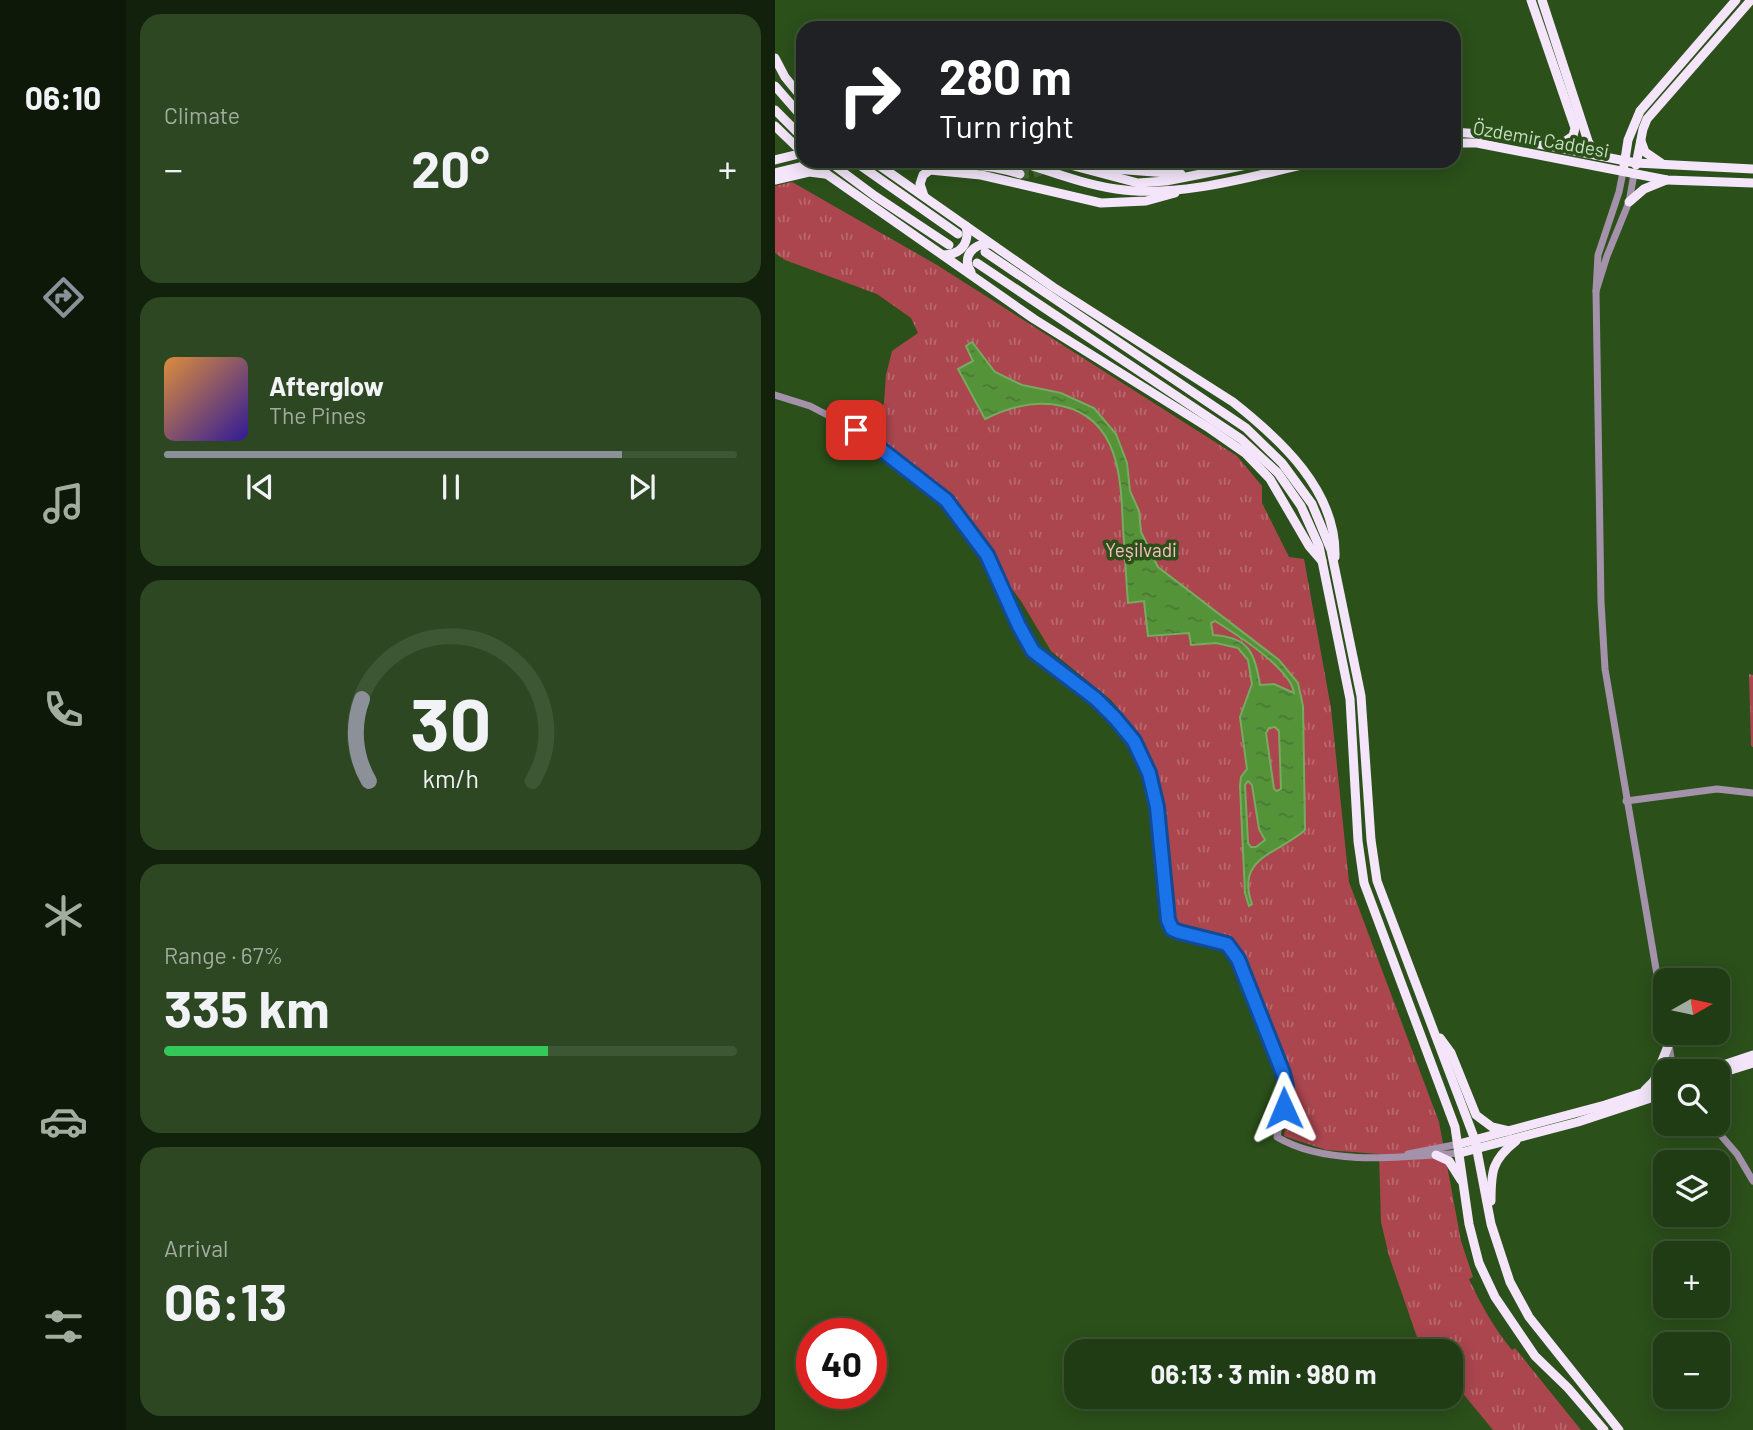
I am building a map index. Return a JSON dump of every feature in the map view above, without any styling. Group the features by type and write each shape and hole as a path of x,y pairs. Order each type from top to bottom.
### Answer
{"main road":[{"path":"1531,0 1575,128 1573,136 1557,147"},
{"path":"1542,0 1595,155"},
{"path":"1623,172 1628,139 1640,111 1736,0"},
{"path":"1634,174 1640,139 1647,119 1751,0"},
{"path":"775,58 796,90"},
{"path":"775,86 796,110"},
{"path":"775,110 796,131"},
{"path":"775,126 796,146"},
{"name":"Özdemir Caddesi","path":"1461,133 1492,135 1636,163 1753,169"},
{"path":"1640,139 1645,152 1666,166"},
{"name":"Özdemir Caddesi","path":"1461,143 1477,143 1667,180 1753,183"},
{"path":"775,159 796,154"},
{"path":"775,173 797,168"},
{"path":"820,168 1034,319 1245,453 1270,479 1309,546 1323,563"},
{"path":"837,168 949,245"},
{"path":"864,168 958,234"},
{"path":"884,168 1053,287 1233,402 1260,423 1297,460 1317,491 1336,537 1335,565"},
{"path":"992,168 1020,174"},
{"path":"1040,168 1119,190 1151,191 1260,176 1291,168"},
{"path":"1081,168 1138,183 1232,168"},
{"path":"1110,168 1173,174 1207,173"},
{"path":"924,196 920,184 923,175 930,170 981,175 1101,203 1146,201 1199,186"},
{"path":"775,180 809,172 828,175"},
{"path":"1629,202 1644,189 1667,180"},
{"path":"943,255 955,254 963,247 968,233 966,226"},
{"path":"973,276 967,267 967,256 972,248 981,243 991,244"},
{"path":"984,252 1246,428 1282,463 1312,504 1335,565 1361,696 1371,840 1377,881 1476,1144 1491,1224 1511,1282 1529,1317 1619,1430"},
{"path":"977,263 1242,439 1278,473 1301,506 1319,546 1350,699 1358,841 1364,883 1455,1127 1469,1224 1479,1263 1495,1297 1535,1356 1568,1388 1604,1430"},
{"path":"1434,1030 1452,1053 1476,1115 1492,1127 1511,1132"},
{"path":"1639,1093 1653,1082 1668,1046"},
{"path":"1730,1063 1753,1055"},
{"path":"1730,1070 1753,1063"},
{"path":"1460,1149 1653,1088"},
{"path":"1476,1144 1522,1137 1653,1098"},
{"path":"1491,1224 1492,1167 1503,1151 1522,1137"},
{"path":"1436,1155 1449,1161 1464,1185"}],"street":[{"path":"1623,172 1611,219 1598,254 1596,291 1603,638 1605,669 1626,801 1671,1059"},
{"path":"1596,291 1629,202 1634,174"},
{"path":"775,395 810,406 856,430 946,500 987,555 1033,651 1096,699 1134,741 1149,773 1157,807 1168,920 1172,929 1179,932 1227,944 1238,959 1286,1086 1277,1137 1312,1152 1354,1157 1436,1155 1460,1149"},
{"path":"1626,801 1717,789 1753,793"},
{"path":"1721,1136 1737,1154 1753,1181"},
{"path":"1397,1157 1460,1149"}],"green space":[{"name":"Yeşilvadi","path":"792,182 937,265 1237,456 1262,486 1262,503 1289,557 1304,559 1331,708 1349,882 1439,1122 1461,1241 1473,1277 1469,1279 1505,1342 1512,1350 1515,1348 1581,1430 1493,1430 1463,1394 1463,1339 1418,1339 1389,1256 1381,1222 1379,1154 1326,1150 1284,1136 1291,1083 1232,939 1177,927 1160,787 1138,732 1111,700 1051,651 1021,601 938,488 873,433 884,403 886,375 892,351 918,333 911,318 877,294 785,260 775,253 775,186"},
{"path":"1749,674 1753,675 1753,747 1751,746"}],"water":[{"path":"972,342 995,372 1022,385 1061,393 1094,408 1116,434 1127,463 1130,491 1139,511 1141,532 1158,567 1279,660 1298,683 1303,706 1305,830 1254,866 1249,876 1248,888 1252,904 1249,906 1245,893 1240,786 1241,777 1247,769 1240,717 1252,684 1248,660 1238,648 1216,643 1191,645 1189,633 1148,636 1144,601 1128,603 1121,491 1113,454 1106,438 1096,424 1081,413 1052,404 1022,406 985,419 958,369 973,361 966,346","holes":["1215,621 1273,663 1291,684 1294,693 1274,684 1260,685 1256,664 1248,649 1235,639 1213,635 1211,623","1275,727 1279,731 1281,789 1277,791 1274,789 1266,733 1269,728","1248,781 1252,785 1259,829 1265,840 1256,847 1251,847 1248,843 1245,785"]}],"tunnel":[{"path":"1020,174 1032,174 1050,168"}],"route":[{"path":"856,430 946,500 987,555 1033,651 1096,699 1134,741 1149,773 1157,807 1168,920 1172,929 1179,932 1227,944 1238,959 1283,1073 1286,1086 1284,1108"}]}
